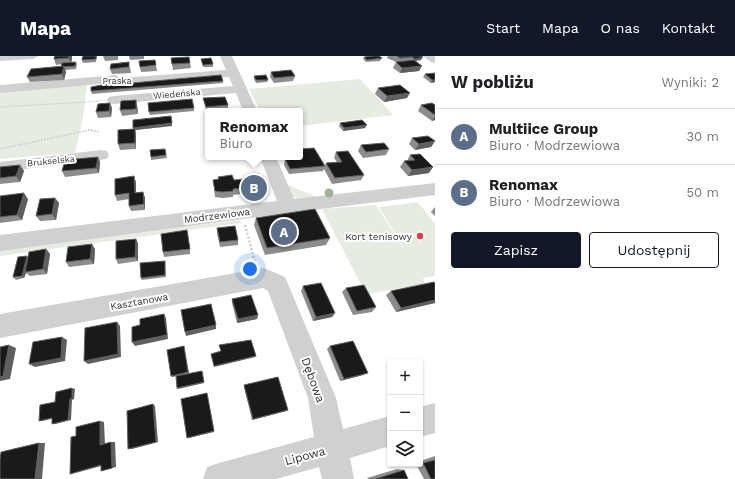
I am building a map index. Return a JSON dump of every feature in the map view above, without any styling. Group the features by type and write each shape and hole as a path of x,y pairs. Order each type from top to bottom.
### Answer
{"street":[{"path":"0,58 33,56"},
{"path":"226,56 249,108"},
{"path":"428,56 435,60"},
{"name":"Praska","path":"0,89 116,79 116,82 233,73"},
{"name":"Wiedeńska","path":"114,100 240,88"},
{"name":"Brukselska","path":"0,167 101,155"},
{"path":"269,160 288,206"},
{"name":"Modrzewiowa","path":"0,243 288,206 435,189"},
{"name":"Kasztanowa","path":"0,326 264,278 277,284"},
{"name":"Dębowa","path":"277,284 322,398 338,479"},
{"path":"423,421 435,418"},
{"name":"Lipowa","path":"219,479 387,432"}],"path":[{"path":"0,107 21,104 82,104 114,100"},
{"path":"0,149 90,130 100,132"},
{"path":"243,219 256,265"}],"shaded area":[{"path":"360,79 393,115 303,126 303,108 258,108 249,89"},
{"path":"87,84 83,118 75,153 0,159 0,91"},
{"path":"288,185 317,197 298,199 291,196"},
{"path":"418,202 435,224 435,276 423,278 425,284 366,294 322,209 376,205 407,254 379,207"},
{"path":"240,220 241,223 0,256 0,249"}],"building":[{"path":"55,56 69,56 69,58 54,59"},
{"path":"83,56 96,56 96,59 82,60"},
{"path":"379,56 382,58 367,60 364,57"},
{"path":"397,56 410,56 411,57 400,58"},
{"path":"410,56 421,56 423,57 415,59"},
{"path":"189,57 190,63 172,64 171,58"},
{"path":"211,58 213,64 203,65 201,59"},
{"path":"155,60 156,65 140,67 139,61"},
{"path":"414,60 422,66 402,68 396,62"},
{"path":"76,62 75,66 61,67 62,63"},
{"path":"129,62 129,67 110,69 111,64"},
{"path":"64,66 62,74 27,77 31,69"},
{"path":"291,70 295,76 274,78 271,72"},
{"path":"435,73 435,80 432,80 425,74"},
{"path":"221,75 223,81 91,91 91,87 107,84 106,86 121,83"},
{"path":"266,75 268,80 256,80 254,76"},
{"path":"400,85 410,93 387,96 378,88"},
{"path":"225,97 228,105 206,107 203,98"},
{"path":"192,99 194,108 149,112 148,103"},
{"path":"136,100 136,109 120,110 121,101"},
{"path":"110,103 109,111 96,112 98,104"},
{"path":"432,103 435,105 435,115 421,105"},
{"path":"171,116 172,123 133,128 133,120"},
{"path":"362,120 367,125 344,128 340,123"},
{"path":"135,129 135,143 118,144 118,130"},
{"path":"428,136 435,141 419,144 412,138"},
{"path":"384,143 389,149 366,152 361,145"},
{"path":"314,148 325,166 290,169 286,160 303,160 303,149"},
{"path":"165,149 166,155 151,157 150,150"},
{"path":"348,151 364,175 335,178 326,163 342,162 336,152"},
{"path":"420,154 433,167 412,170 404,161 415,160 410,155"},
{"path":"98,157 96,168 62,171 65,160"},
{"path":"20,165 16,176 0,178 0,167"},
{"path":"259,174 263,183 251,187 247,176"},
{"path":"232,175 234,180 247,179 250,187 233,189 233,191 215,191 213,180 219,179 218,177"},
{"path":"134,176 135,193 143,192 144,204 129,206 129,193 115,195 115,179"},
{"path":"24,193 17,215 0,217 0,196"},
{"path":"55,198 52,214 36,216 40,199"},
{"path":"315,209 330,238 267,248 256,218"},
{"path":"235,226 238,240 220,242 217,228"},
{"path":"187,230 190,249 163,252 161,234"},
{"path":"136,239 135,257 116,259 116,241"},
{"path":"92,244 90,259 66,262 68,247"},
{"path":"46,249 43,269 25,272 29,252"},
{"path":"27,256 22,276 13,277 18,257"},
{"path":"165,261 165,275 141,278 140,263"},
{"path":"434,282 435,300 401,308 391,291"},
{"path":"321,283 335,313 316,317 303,286"},
{"path":"364,285 376,307 357,311 346,288"},
{"path":"251,295 258,315 238,319 232,299"},
{"path":"211,304 216,325 185,332 181,310"},
{"path":"164,314 167,335 132,342 132,327 140,325 140,319"},
{"path":"117,322 118,354 84,361 85,328"},
{"path":"62,337 61,358 29,364 33,342"},
{"path":"251,340 256,356 214,366 211,354 221,351 219,345"},
{"path":"353,341 368,373 344,379 330,346"},
{"path":"9,345 3,376 0,377 0,347"},
{"path":"184,346 188,372 171,376 167,350"},
{"path":"202,371 204,382 177,388 176,376"},
{"path":"278,377 288,410 253,419 244,385"},
{"path":"72,388 72,398 70,399 68,420 52,424 52,418 39,421 40,405 55,402 56,392"},
{"path":"207,393 214,431 187,438 181,399"},
{"path":"153,404 156,442 128,449 127,411"},
{"path":"100,421 100,445 111,442 112,468 101,471 101,465 70,474 71,437 76,436 76,427"},
{"path":"39,443 35,479 0,479 1,452"},
{"path":"435,460 435,479 431,479 423,463"},
{"path":"404,470 408,479 375,479"}],"place":[{"name":"Renomax","path":"254,188"},
{"name":"Multiice Group","path":"284,232"},
{"name":"Kort tenisowy","path":"420,236"}]}
